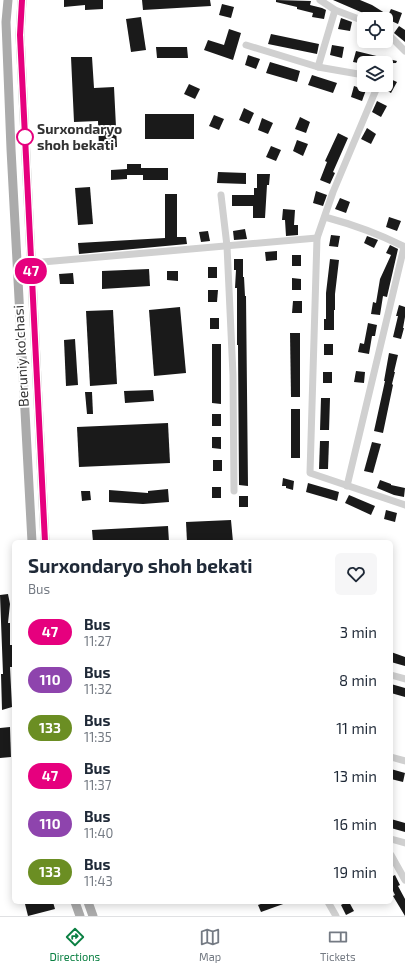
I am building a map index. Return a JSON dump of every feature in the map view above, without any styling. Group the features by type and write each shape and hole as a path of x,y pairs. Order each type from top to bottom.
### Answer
{"main road":[{"name":"Beruniy ko'chasi","path":"8,0 6,26 11,149 32,540"},
{"name":"Beruniy ko'chasi","path":"22,0 20,35 45,540"},
{"path":"0,17 6,26"},
{"path":"11,149 25,148"},
{"path":"76,904 80,916"},
{"path":"89,904 92,916"}],"street":[{"path":"320,0 335,10 357,19"},
{"path":"318,67 335,10"},
{"path":"393,39 405,51"},
{"path":"246,45 318,67 357,74"},
{"path":"375,92 333,192 317,238 310,473 405,505"},
{"path":"221,195 228,246 233,375 234,491"},
{"path":"325,217 356,225 405,247 347,486"},
{"path":"31,263 317,238"},
{"path":"393,676 405,679"},
{"path":"393,758 405,761"},
{"path":"393,840 405,843"},
{"path":"393,859 405,880"},
{"path":"329,904 336,916"}],"building":[{"path":"64,0 103,0 103,9 85,10 85,5 64,7"},
{"path":"142,0 210,0 211,6 143,10"},
{"path":"276,0 311,1 310,5 326,10 324,19 312,17 313,13 276,2"},
{"path":"333,0 360,0 383,12 361,12"},
{"path":"222,4 234,7 231,18 219,15"},
{"path":"391,9 402,13 398,24 393,22 393,12 390,12"},
{"path":"141,17 146,50 131,52 126,19"},
{"path":"341,18 352,22 350,31 338,29"},
{"path":"399,26 405,30 405,42 394,33"},
{"path":"229,29 241,33 233,60 204,50 208,40 224,45"},
{"path":"271,34 319,44 317,54 268,44"},
{"path":"332,45 344,47 342,58 330,55"},
{"path":"156,47 187,47 188,58 157,58"},
{"path":"356,51 376,56 357,56 357,63 353,62"},
{"path":"248,55 260,59 256,69 245,65"},
{"path":"71,57 92,57 94,88 114,87 117,147 99,148 98,121 74,122"},
{"path":"270,62 300,71 297,82 266,73"},
{"path":"312,75 337,83 333,93 308,85"},
{"path":"393,80 397,82 393,89"},
{"path":"189,84 200,89 195,99 184,94"},
{"path":"354,86 357,87 357,92 365,92 362,101 351,97"},
{"path":"377,101 387,106 381,117 372,112"},
{"path":"244,108 254,113 249,124 239,120"},
{"path":"145,114 194,114 194,139 145,139"},
{"path":"214,115 224,119 219,130 209,126"},
{"path":"300,117 310,122 306,133 295,129"},
{"path":"262,118 273,123 268,134 258,130"},
{"path":"367,128 376,134 371,144 361,139"},
{"path":"338,133 348,138 333,172 335,173 330,184 320,180 327,162 325,161"},
{"path":"297,140 308,144 303,156 293,151"},
{"path":"271,146 281,150 276,161 266,157"},
{"path":"127,164 141,164 141,168 168,168 168,180 143,180 143,175 127,175 127,179 111,180 111,170 127,169"},
{"path":"218,172 246,173 246,184 217,183"},
{"path":"257,174 270,174 269,185 267,185 265,218 253,218 253,206 232,206 232,195 254,195 254,188 257,188"},
{"path":"90,187 93,224 78,225 75,188"},
{"path":"316,191 327,195 323,206 313,203"},
{"path":"165,194 177,194 177,237 186,237 187,244 79,254 78,243 165,238"},
{"path":"340,198 350,202 346,213 335,209"},
{"path":"283,209 295,210 294,225 298,225 298,235 286,236 285,220 282,220"},
{"path":"389,217 401,221 397,231 386,227"},
{"path":"245,229 247,239 234,240 233,231"},
{"path":"208,231 210,241 201,242 199,232"},
{"path":"331,235 340,236 338,247 329,246"},
{"path":"367,236 378,240 374,248 364,243"},
{"path":"390,245 398,249 387,297 383,296 380,315 371,314 373,302 376,303 380,279 391,255 386,253"},
{"path":"277,251 277,260 266,261 265,252"},
{"path":"292,255 301,255 301,266 292,266"},
{"path":"234,259 243,259 243,277 246,296 248,486 239,485 237,288 235,288 236,270 234,270"},
{"path":"330,259 339,260 335,294 334,330 324,330 324,319 326,319 326,293"},
{"path":"208,267 217,267 217,278 208,278"},
{"path":"149,269 150,286 102,289 102,271"},
{"path":"167,271 178,271 178,281 167,280"},
{"path":"73,273 74,284 60,284 59,274"},
{"path":"292,278 301,279 301,290 292,290"},
{"path":"208,290 218,290 217,302 208,302"},
{"path":"293,301 302,301 302,313 292,313"},
{"path":"399,305 405,307 404,328 401,339 393,337"},
{"path":"180,307 186,373 154,376 149,310"},
{"path":"113,310 117,384 90,386 86,311"},
{"path":"210,318 219,318 219,329 210,329"},
{"path":"368,323 377,325 375,336 372,336 369,354 358,352 360,343 364,344"},
{"path":"290,333 300,333 300,397 291,397"},
{"path":"75,339 78,385 66,386 64,340"},
{"path":"212,344 221,344 221,404 212,403"},
{"path":"324,344 333,344 333,355 324,355"},
{"path":"389,353 398,355 383,433 374,431 385,381"},
{"path":"356,371 365,372 364,383 354,382"},
{"path":"323,372 332,372 332,383 323,383"},
{"path":"153,390 154,401 125,403 124,391"},
{"path":"85,392 92,392 93,414 87,414"},
{"path":"321,398 330,398 329,430 320,430"},
{"path":"291,409 300,409 300,458 291,458"},
{"path":"212,414 221,414 221,426 212,426"},
{"path":"168,423 170,463 79,467 77,427"},
{"path":"212,437 221,437 221,449 212,448"},
{"path":"320,441 329,441 328,469 319,469"},
{"path":"372,442 381,444 373,473 364,471"},
{"path":"213,460 222,460 222,471 213,471"},
{"path":"283,478 294,481 293,490 286,488 286,486 282,486"},
{"path":"380,480 391,485 405,488 404,497 394,495 377,488"},
{"path":"308,483 339,492 337,501 306,492"},
{"path":"212,487 221,487 221,498 212,498"},
{"path":"168,489 169,502 143,504 109,502 109,490 148,493 148,491"},
{"path":"81,491 90,491 91,500 82,501"},
{"path":"349,495 375,506 371,515 345,503"},
{"path":"239,496 248,496 248,507 239,507"},
{"path":"386,510 397,513 395,522 384,519"},
{"path":"231,520 233,540 187,540 186,522"},
{"path":"168,526 169,540 93,540 92,530"},
{"path":"8,594 10,604 8,623 10,623 10,645 12,645 12,667 10,667 12,707 2,710 1,674 3,674 0,595"},
{"path":"393,653 405,657 405,666 393,663"},
{"path":"393,685 405,688 405,697 393,694"},
{"path":"10,727 11,757 0,758 0,728"},
{"path":"393,770 405,773 403,782 393,780"},
{"path":"393,820 405,823 405,832 393,829"},
{"path":"395,875 400,885 398,886 405,899 405,916 393,896 395,895 393,891 393,876"},
{"path":"25,904 54,904 55,909 28,916"},
{"path":"261,904 283,904 261,912 258,905"},
{"path":"350,904 354,911 346,915 341,905"}],"bus line":[{"name":"47","path":"22,0 20,35 45,540"}],"place":[{"name":"Surxondaryo shoh bekati","path":"25,137"}]}
